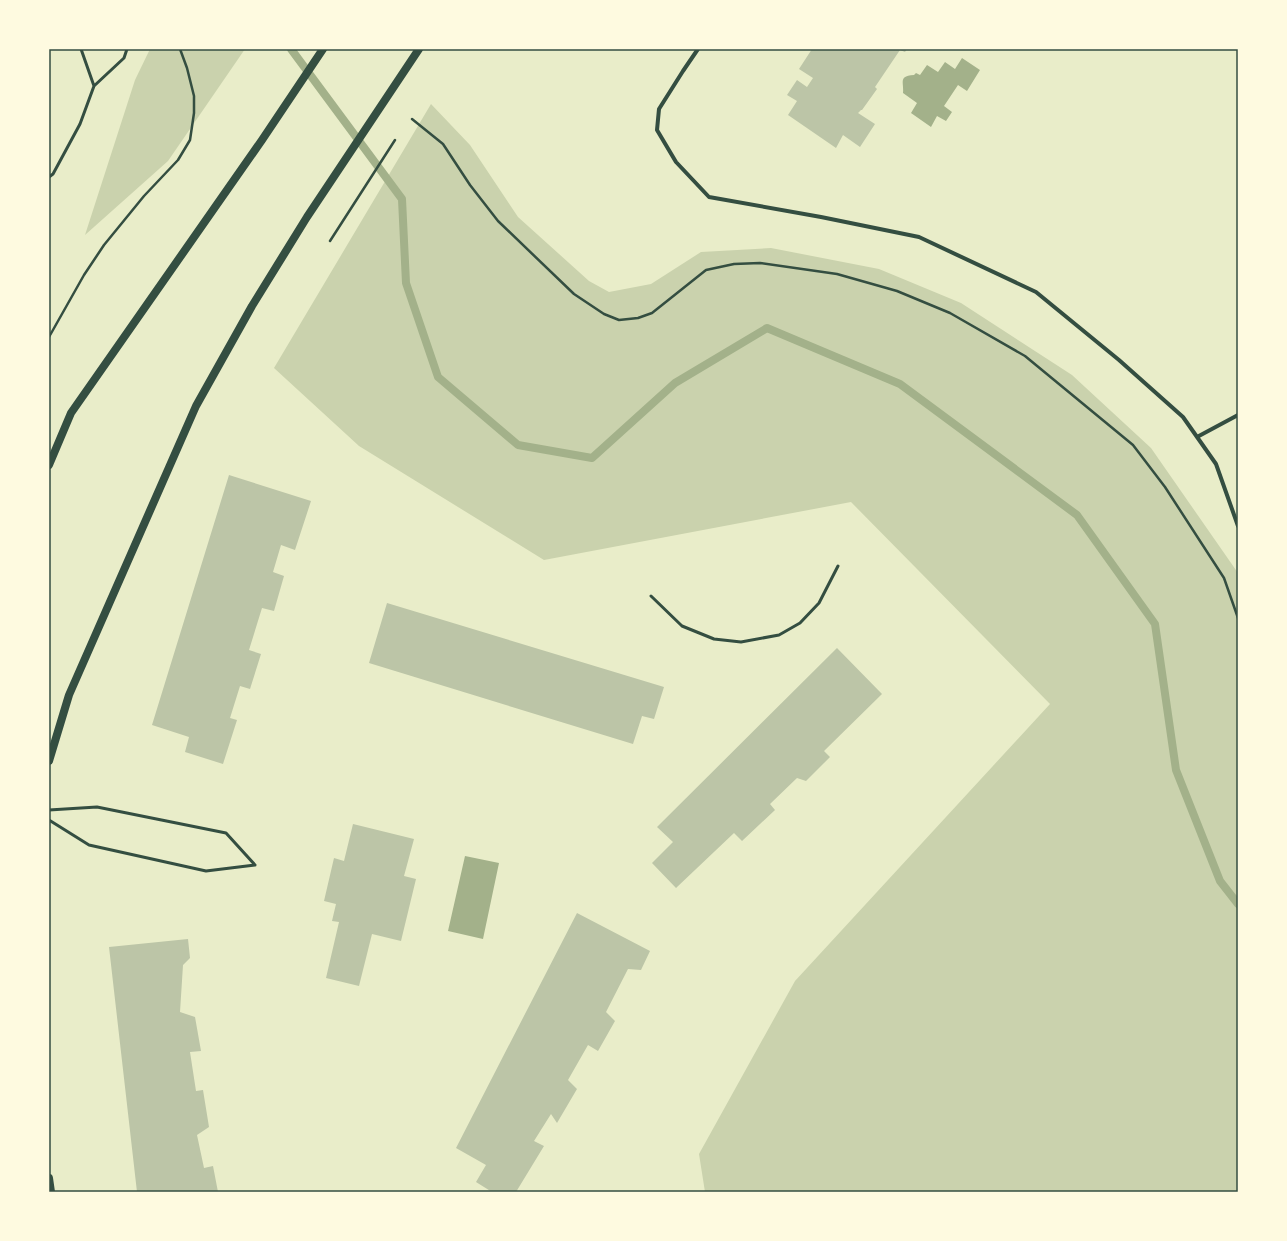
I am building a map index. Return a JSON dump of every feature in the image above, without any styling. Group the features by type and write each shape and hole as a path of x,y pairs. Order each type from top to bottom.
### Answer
{"main road":[{"path":"49,466 71,413 262,140 323,49"},
{"path":"49,761 69,695 196,406 252,306 307,217 418,49"},
{"path":"49,1178 50,1192"}],"street":[{"path":"698,49 659,109 657,130 676,162 709,197 919,237 1036,292 1120,360 1183,417 1216,464 1238,526"},
{"path":"1197,437 1238,415"}],"lane":[{"path":"81,49 94,86"},
{"path":"49,177 80,124 94,86 124,58 128,49"},
{"path":"650,596 682,626 714,639 741,642 780,635 800,623 819,603 838,566"},
{"path":"49,810 97,807 226,833 255,865 206,871 89,845 49,820"}],"path":[{"path":"49,337 84,275 104,245 144,196 178,160 190,140 194,113 194,96 187,68 180,49"},
{"path":"412,119 443,144 470,185 498,221 574,294 604,314 619,320 638,318 652,313 706,270 734,264 760,263 837,274 897,291 950,313 1025,356 1134,445 1165,487 1224,578 1238,618"},
{"path":"330,241 395,140"}],"shaded area":[{"path":"150,49 245,49 168,161 85,235 135,80"},
{"path":"962,58 980,70 967,91 958,85 944,106 952,112 946,121 937,116 931,127 911,113 917,103 903,93 903,80 904,78 916,73 920,75 927,65 938,72 945,62 955,69"},
{"path":"431,104 470,145 518,217 589,281 609,292 651,284 701,252 771,248 879,269 961,303 1072,375 1151,448 1238,573 1238,1192 705,1192 699,1154 795,981 1050,704 851,502 544,560 359,446 274,368"},
{"path":"465,856 499,863 483,939 448,931"}],"building":[{"path":"812,49 907,49 905,52 900,50 875,87 877,89 862,110 858,113 875,124 860,147 843,135 836,148 788,115 797,101 787,95 797,80 807,87 813,78 799,69"},
{"path":"229,475 311,501 295,550 281,545 273,572 284,576 274,611 262,608 249,650 261,654 250,689 240,686 230,718 237,720 223,764 185,752 189,737 152,725"},
{"path":"387,603 664,687 654,719 642,716 633,744 369,663"},
{"path":"837,648 882,694 824,751 830,757 806,781 797,778 770,804 775,810 742,841 734,833 676,888 652,863 673,842 657,827"},
{"path":"353,824 414,839 404,876 416,879 401,941 372,934 359,986 326,978 339,922 332,921 336,904 324,901 334,858 344,861"},
{"path":"577,913 650,951 641,970 628,969 606,1012 615,1021 598,1051 588,1045 568,1080 577,1089 557,1123 551,1114 534,1141 544,1146 516,1192 492,1192 476,1182 486,1165 456,1148"},
{"path":"188,939 190,958 183,965 180,1012 195,1017 201,1051 190,1052 196,1091 203,1090 209,1127 197,1135 204,1168 213,1166 218,1192 137,1192 109,947"}],"waterway":[{"path":"291,49 402,199 406,283 438,377 518,445 592,458 675,383 767,328 900,384 1077,515 1155,624 1176,770 1220,881 1238,904"}]}
